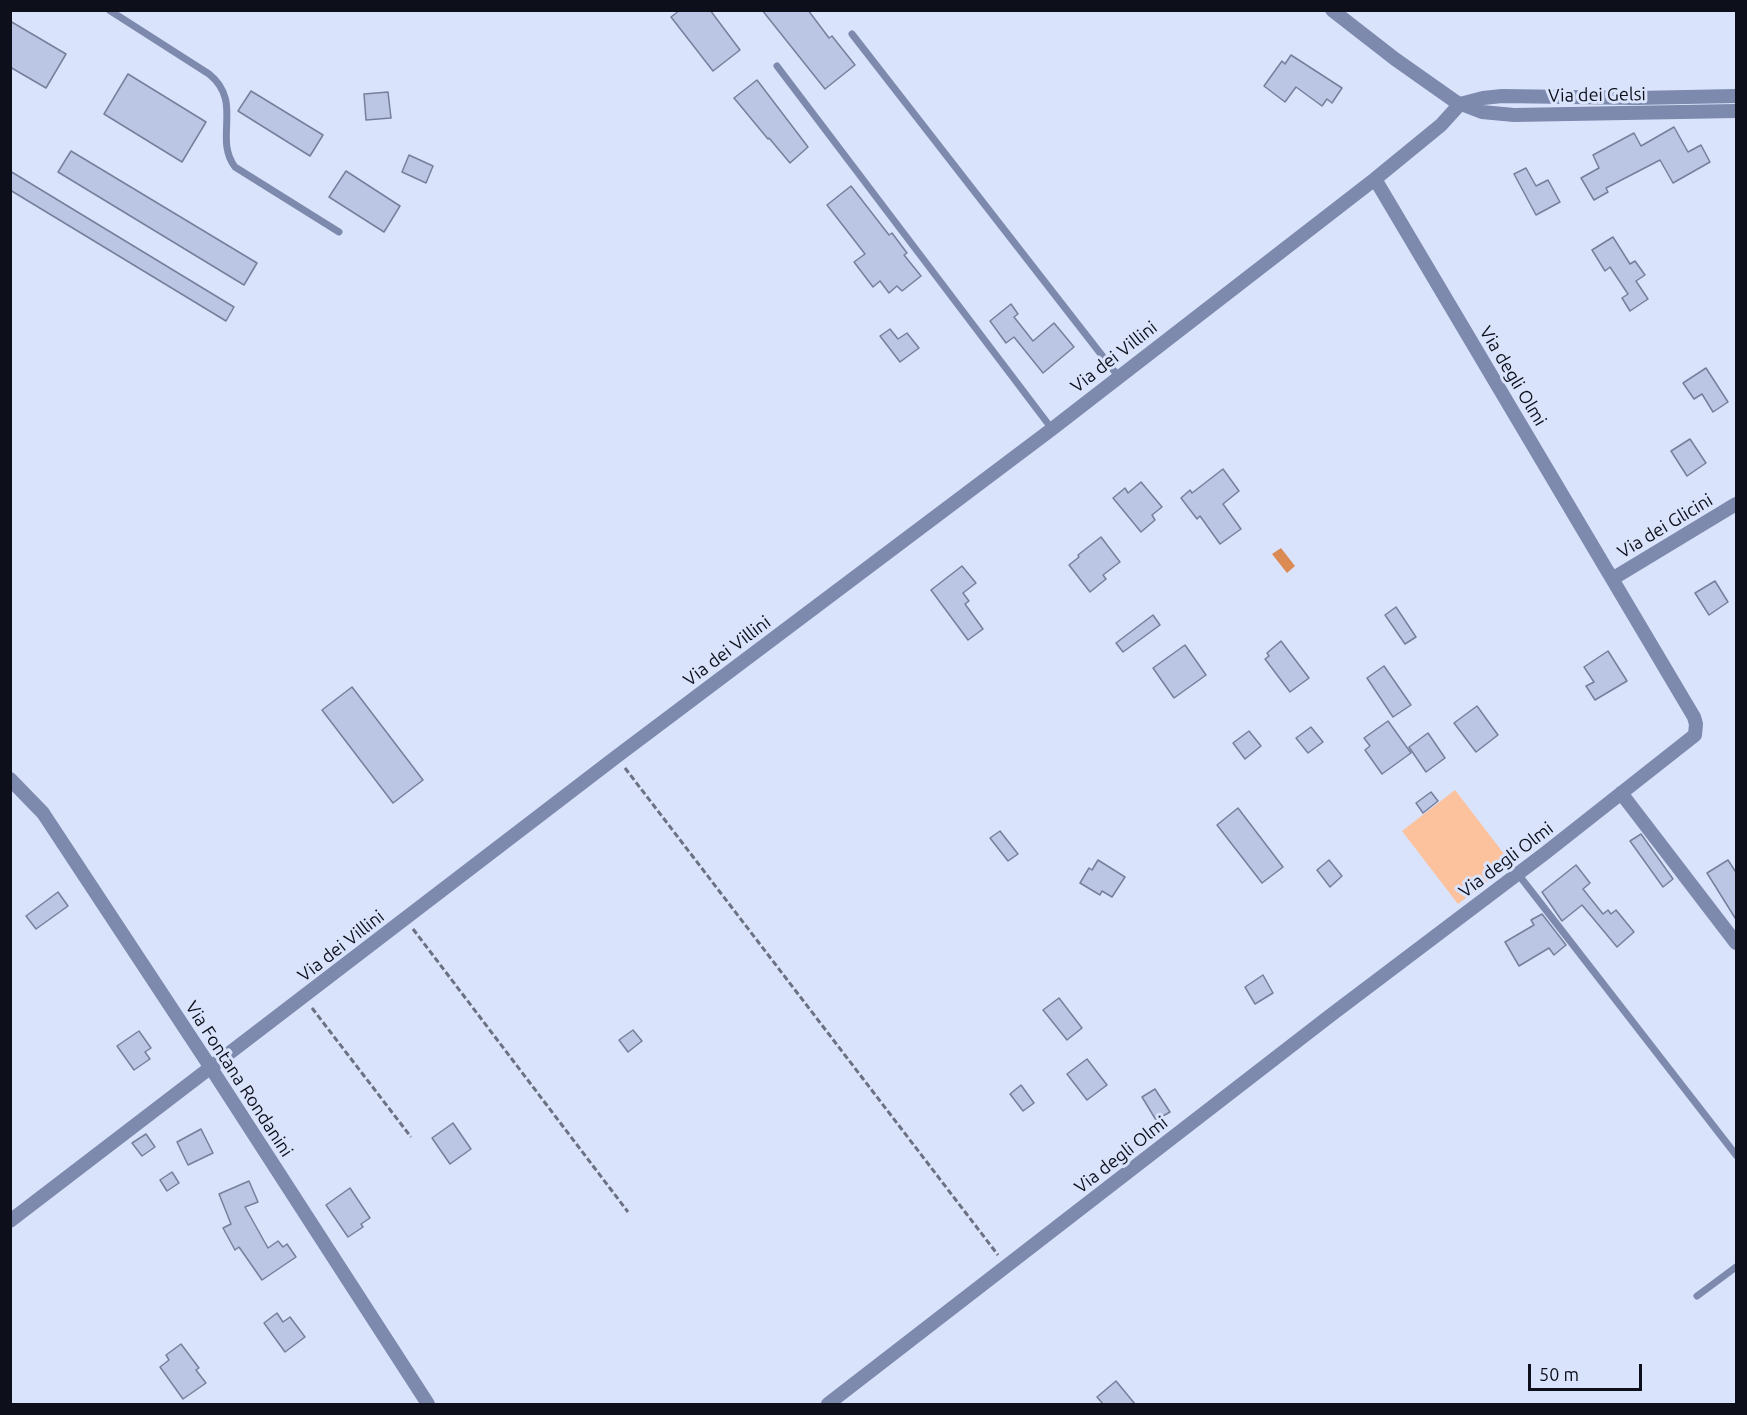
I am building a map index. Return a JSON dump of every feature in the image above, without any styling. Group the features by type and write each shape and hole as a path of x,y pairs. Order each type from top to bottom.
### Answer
{"street":[{"name":"Via dei Gelsi","path":"1332,10 1395,59 1460,104 1482,112 1514,115 1737,111"},
{"path":"1460,104 1502,96 1636,98 1737,96"},
{"name":"Via dei Villini","path":"10,1221 616,757 1052,429 1375,179 1442,125 1460,104"},
{"name":"Via degli Olmi","path":"828,1404 1331,1015 1518,874 1693,737 1696,732 1694,717 1375,179"},
{"name":"Via dei Glicini","path":"1612,579 1737,504"},
{"name":"Via Fontana Rondanini","path":"10,779 43,813 428,1404"},
{"path":"1621,794 1737,943"}],"lane":[{"path":"109,10 209,74 219,84 228,105 229,155 235,167 339,232"},
{"path":"852,34 1118,376"},
{"path":"777,66 1052,429"},
{"path":"1518,874 1737,1155"},
{"path":"1697,1296 1737,1267"}],"path":[{"path":"616,757 1007,1266"},
{"path":"405,919 628,1212"},
{"path":"303,997 411,1137"}],"shaded area":[{"path":"1281,548 1295,566 1287,573 1272,554"},
{"path":"1455,790 1511,863 1458,904 1402,831"}],"building":[{"path":"680,10 710,10 740,50 713,71 671,17"},
{"path":"762,10 808,10 829,38 832,36 855,65 825,89"},
{"path":"10,21 66,54 46,88 10,67"},
{"path":"1291,55 1342,88 1332,103 1327,99 1322,106 1296,87 1285,102 1264,86 1282,61 1285,64"},
{"path":"128,74 206,122 182,162 104,114"},
{"path":"757,80 808,147 790,163 734,98"},
{"path":"251,91 323,135 310,156 238,111"},
{"path":"388,92 391,118 366,120 364,94"},
{"path":"1674,127 1688,152 1701,145 1710,162 1673,183 1660,160 1606,188 1608,192 1594,200 1581,178 1599,168 1593,155 1634,133 1641,146"},
{"path":"71,151 257,263 244,285 58,172"},
{"path":"409,155 433,166 426,183 402,172"},
{"path":"1526,168 1536,186 1548,180 1560,202 1536,215 1514,174"},
{"path":"10,171 234,307 226,321 10,190"},
{"path":"346,171 400,206 384,232 329,197"},
{"path":"851,186 889,235 892,233 907,253 904,255 921,276 902,291 897,286 889,293 880,281 873,287 854,262 865,254 827,205"},
{"path":"1613,237 1630,264 1635,261 1645,275 1636,281 1648,299 1630,311 1622,298 1628,294 1610,267 1605,271 1592,250"},
{"path":"1011,304 1018,314 1014,317 1033,341 1054,323 1074,347 1043,373 1014,337 1006,343 990,321"},
{"path":"890,329 898,339 907,333 919,348 900,362 880,336"},
{"path":"1706,368 1728,402 1713,412 1702,394 1694,399 1683,383"},
{"path":"1690,439 1706,463 1687,476 1671,451"},
{"path":"1223,469 1239,491 1223,504 1241,529 1220,544 1200,516 1197,519 1181,498 1190,490 1192,493"},
{"path":"1141,482 1162,507 1152,515 1155,520 1141,532 1113,498 1125,488 1128,493"},
{"path":"1101,537 1120,562 1103,575 1106,579 1090,592 1069,565"},
{"path":"962,566 976,583 963,593 969,601 965,604 983,629 968,640 931,590"},
{"path":"1715,581 1728,602 1709,615 1695,593"},
{"path":"1396,607 1416,637 1405,644 1385,615"},
{"path":"1153,615 1160,625 1123,652 1116,643"},
{"path":"1281,641 1309,678 1290,692 1265,659 1269,656 1267,653"},
{"path":"1185,645 1206,675 1174,698 1153,668"},
{"path":"1608,651 1627,681 1595,700 1586,686 1594,682 1584,667"},
{"path":"1384,666 1411,705 1393,717 1367,678"},
{"path":"352,687 423,780 393,803 322,710"},
{"path":"1477,706 1498,735 1476,752 1454,723"},
{"path":"1388,721 1411,753 1382,774 1365,750 1370,746 1364,738"},
{"path":"1311,727 1323,742 1308,753 1296,738"},
{"path":"1249,731 1261,746 1245,759 1233,743"},
{"path":"1428,733 1445,758 1426,772 1409,747"},
{"path":"1431,792 1438,801 1423,813 1416,803"},
{"path":"1238,808 1283,867 1262,883 1217,825"},
{"path":"1000,831 1018,854 1008,861 990,838"},
{"path":"1641,834 1673,879 1663,887 1630,841"},
{"path":"1098,860 1125,877 1112,897 1102,891 1100,895 1080,883 1089,868 1092,870"},
{"path":"1329,860 1342,876 1330,887 1317,870"},
{"path":"1728,860 1737,874 1737,921 1707,873"},
{"path":"1576,865 1590,883 1583,889 1603,914 1608,910 1611,914 1616,910 1634,932 1617,947 1582,905 1562,921 1542,892"},
{"path":"58,892 68,906 36,929 26,916"},
{"path":"1542,914 1566,945 1554,955 1549,948 1519,966 1505,942 1534,925 1531,920"},
{"path":"1263,975 1273,993 1255,1004 1245,987"},
{"path":"1059,998 1082,1028 1067,1040 1043,1010"},
{"path":"633,1030 642,1041 628,1052 619,1040"},
{"path":"139,1031 151,1048 145,1052 150,1059 134,1070 117,1046"},
{"path":"1087,1059 1107,1085 1087,1100 1067,1074"},
{"path":"1021,1085 1034,1103 1023,1111 1010,1094"},
{"path":"1155,1089 1170,1112 1156,1120 1142,1097"},
{"path":"453,1123 471,1149 450,1164 432,1138"},
{"path":"201,1129 213,1153 188,1165 177,1142"},
{"path":"146,1134 155,1147 142,1156 132,1143"},
{"path":"172,1172 179,1183 167,1191 160,1180"},
{"path":"249,1181 258,1202 245,1207 268,1248 278,1241 283,1247 287,1244 296,1257 262,1280 239,1247 235,1250 223,1228 231,1224 219,1194"},
{"path":"350,1188 370,1218 361,1224 363,1227 348,1237 326,1205"},
{"path":"277,1313 283,1322 290,1317 305,1337 285,1352 264,1323"},
{"path":"181,1344 199,1368 196,1370 206,1383 183,1399 160,1367 169,1360 166,1355"},
{"path":"1116,1381 1135,1404 1103,1404 1097,1397"}]}
